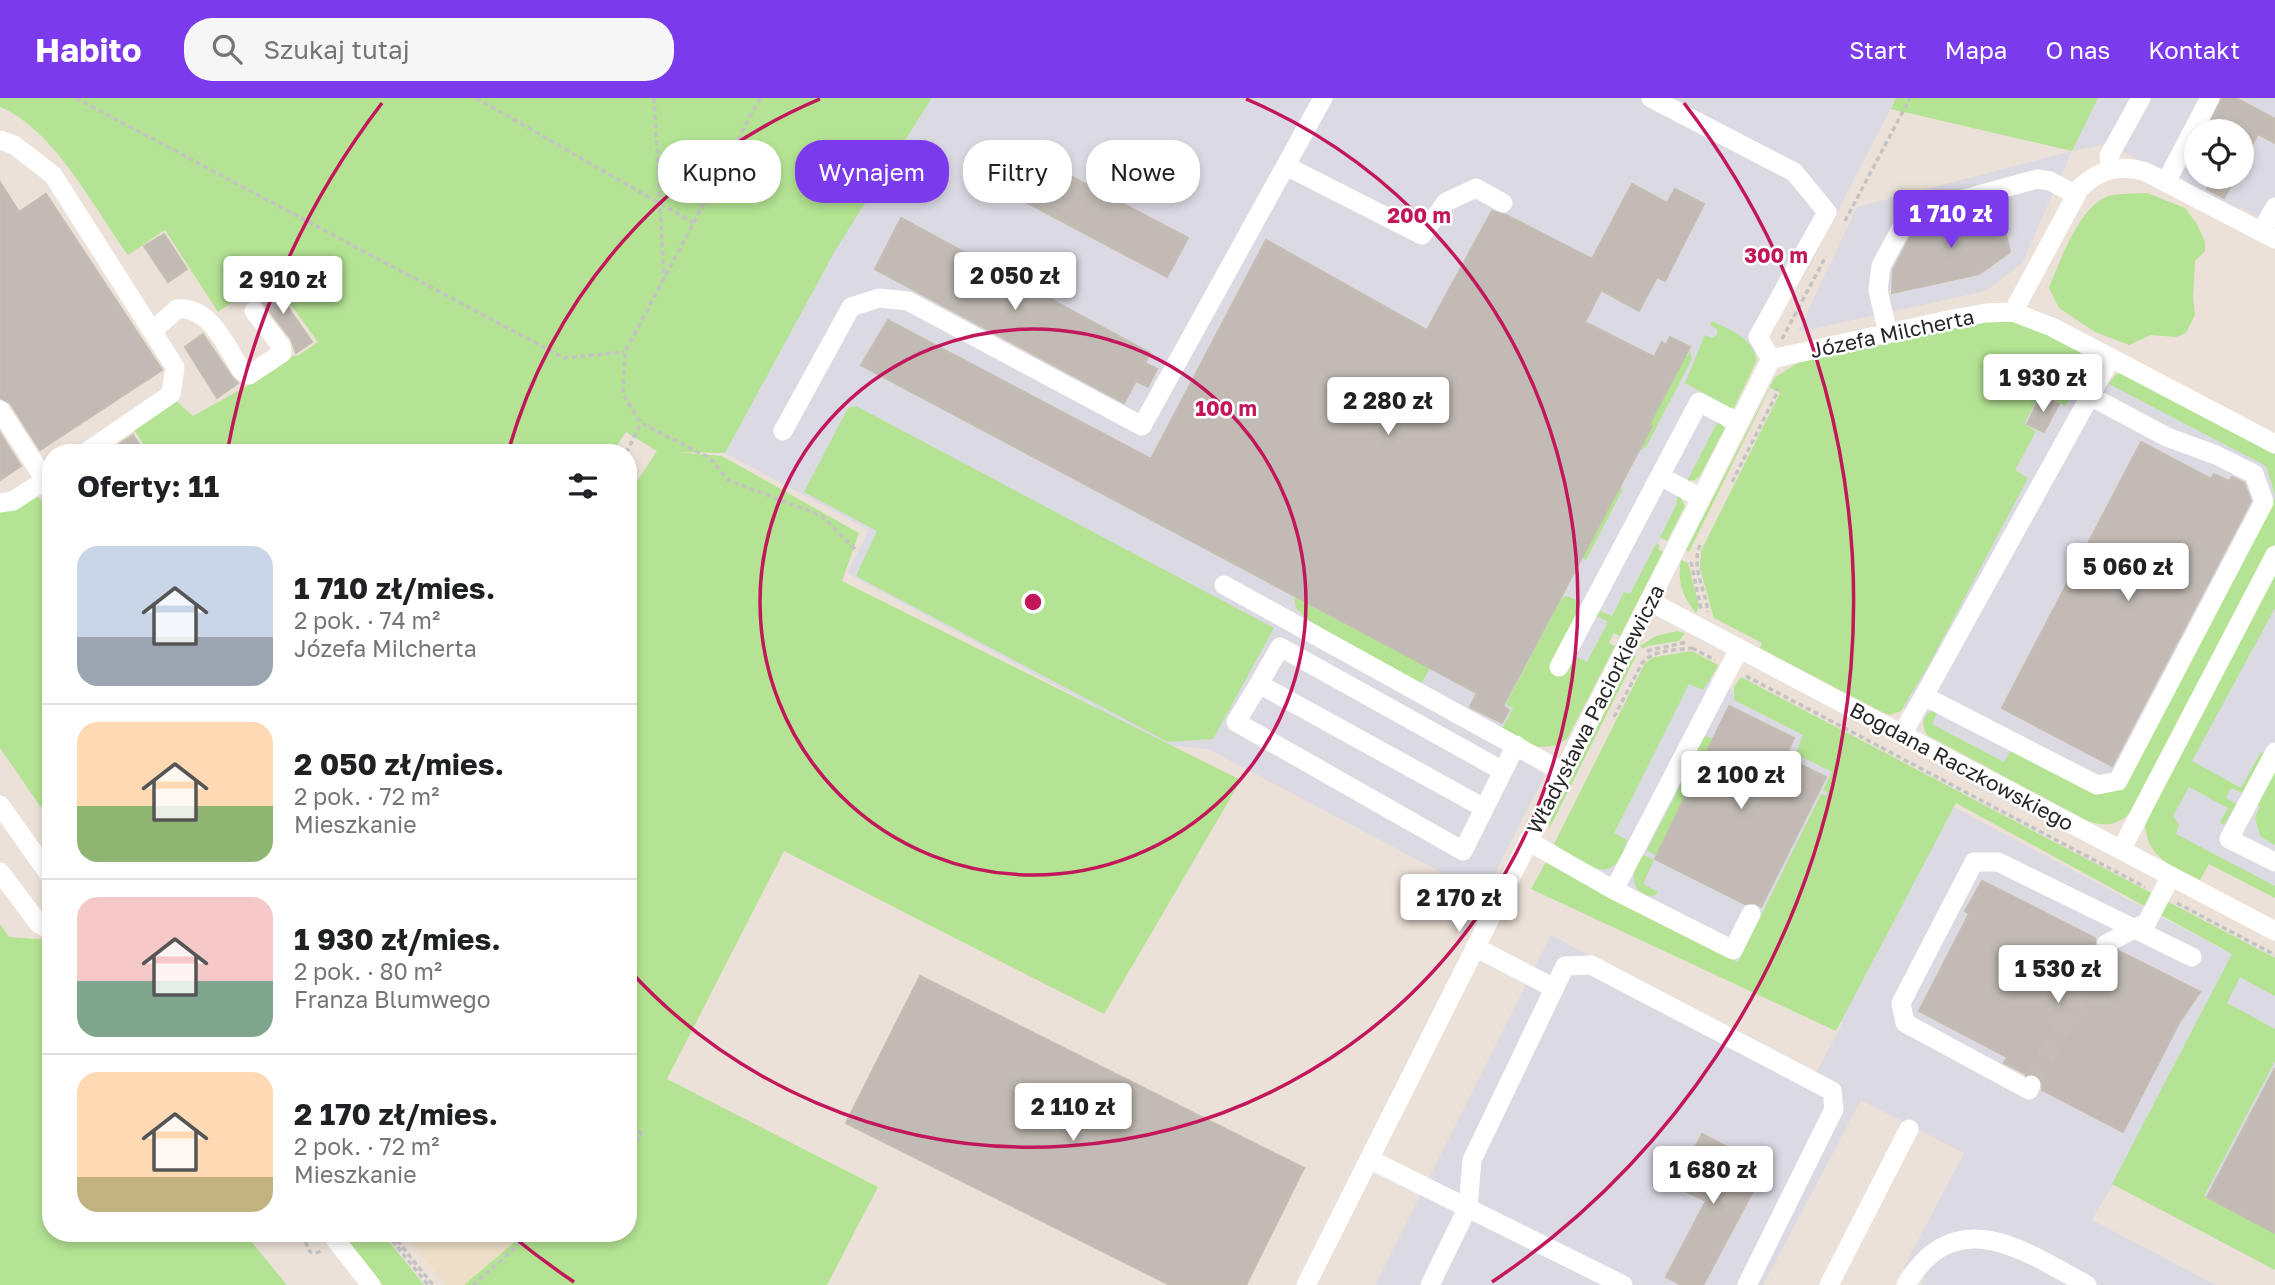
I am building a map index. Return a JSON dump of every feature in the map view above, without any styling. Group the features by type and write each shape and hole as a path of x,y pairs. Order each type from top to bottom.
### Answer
{"street":[{"path":"783,431 851,307 879,298 908,301 1142,426 1323,98"},
{"path":"1651,98 1794,172 1828,212 1758,337 1771,359"},
{"path":"2111,169 2109,156 2141,98"},
{"path":"2166,182 2210,98"},
{"path":"0,140 14,145 53,175 175,366 171,394 98,444"},
{"path":"1286,166 1422,235 1446,202 1476,188 1503,203"},
{"path":"2275,207 2268,235 2166,182 2132,168 2111,169 2090,178 2076,195 2012,312 2052,327 2275,444"},
{"path":"1888,334 1878,290 1881,266 1909,214 2036,179 2050,181 2076,195"},
{"path":"152,331 177,309 191,309 210,321 242,371 248,374 282,353 281,346 254,311"},
{"name":"Józefa Milcherta","path":"1771,359 1986,313 2012,312"},
{"path":"1902,734 2110,358"},
{"name":"Władysława Paciorkiewicza","path":"1306,1285 1771,359"},
{"path":"1924,696 2097,785 2118,781 2264,502 2254,474 2216,455 2167,437 2090,396"},
{"path":"1559,667 1699,402 1739,423"},
{"path":"0,410 42,472"},
{"path":"1660,476 1701,498"},
{"path":"0,503 13,501 42,486"},
{"path":"2121,850 2275,555"},
{"path":"1224,585 1563,772"},
{"name":"Bogdana Raczkowskiego","path":"1649,601 1694,632 1739,649 2275,931"},
{"path":"1503,771 1280,647 1236,722 1463,851 1516,746"},
{"path":"1614,890 1739,649"},
{"path":"1259,684 1484,808"},
{"path":"2275,752 2230,838 2275,862"},
{"path":"0,805 42,864"},
{"path":"1528,841 1614,890 1733,950 1751,914"},
{"path":"2031,1085 2029,1090 1905,1023 1901,1003 1974,862 1997,862 2192,957"},
{"path":"0,872 42,926"},
{"path":"2106,944 2147,922 2171,876"},
{"path":"1475,947 1554,988"},
{"path":"1430,1285 1468,1208 1472,1160 1565,966 1591,965 1832,1091 1834,1109 1747,1285"},
{"path":"1829,1285 1909,1129"},
{"path":"1369,1159 1623,1285"},
{"path":"1906,1285 1922,1264 1939,1249 1960,1241 1982,1238 2016,1248 2087,1285"},
{"path":"337,1242 371,1285"}],"path":[{"path":"76,98 564,358 625,352"},
{"path":"476,98 658,201"},
{"path":"654,98 658,167"},
{"path":"760,98 625,352 624,394 641,423 710,458 728,480 822,516 856,550"},
{"path":"660,203 664,280"},
{"path":"662,203 694,223"},
{"path":"1727,486 1777,382"},
{"path":"630,444 641,423"},
{"path":"1692,648 1694,632 1701,606 1690,564 1692,552 1703,534 1696,560 1708,618 1694,632"},
{"path":"1613,719 1647,657 1654,653 1692,648 2275,955"},
{"path":"396,1242 430,1285"},
{"path":"473,1285 522,1242"}],"shaded area":[{"path":"932,98 1896,98 1806,273 1752,358 1558,742 1497,744 1545,775 1484,895 1208,749 1166,745 847,573 869,530 725,453 762,359 864,203 949,203 949,140 905,140"},
{"path":"2098,98 2275,98 2275,226 2240,207 2237,212 2193,189 2254,189 2254,119 2184,119 2184,184 2108,144 2072,151"},
{"path":"2072,151 2022,263 1986,291 1798,332 1857,207"},
{"path":"2037,339 2275,465 2275,522 2091,808 1719,611"},
{"path":"2275,593 2275,894 2170,839 2162,809"},
{"path":"1701,674 2275,977 2275,1270 2113,1184 2092,1220 2216,1285 1921,1285 1925,1278 1904,1267 1964,1153 1861,1100 1763,1285 1375,1285 1551,935 1814,1076 1843,1023 1663,930 1570,896 1677,681"},
{"path":"411,1242 515,1242 464,1285 446,1285"}],"green space":[{"path":"0,98 932,98 905,140 795,140 795,203 865,203 836,249 725,453 675,452 722,456 859,533 842,581 1241,780 1104,1014 784,851 667,1079 878,1187 827,1285 464,1285 515,1242 637,1242 637,481 657,451 626,432 618,444 143,444 133,428 176,401 193,416 318,342 270,276 218,312 165,230 128,255 72,172 38,133 0,107"},
{"path":"1896,98 2098,98 2072,151 1891,109"},
{"path":"2147,193 2185,208 2197,224 2205,242 2205,251 2195,261 2195,315 2186,333 2176,337 2151,335 2129,345 2095,332 2059,308 2049,288 2072,236 2088,211 2108,196"},
{"path":"1712,321 1745,340 1757,360 1734,408 1685,383 1705,335 1712,338 1717,335 1717,329 1710,325"},
{"path":"2010,321 2033,326 2094,359 2092,372 2077,385 2065,406 2040,393 2024,424 2036,431 2015,470 2028,478 1931,661 1901,711 1890,715 1882,712 1760,648 1762,643 1714,618 1700,569 1701,551 1780,393 1770,388 1689,552 1686,550 1775,377 1799,362 1982,322"},
{"path":"1690,350 1692,359 1646,447 1639,451 1651,426 1649,425"},
{"path":"2124,373 2275,454 2275,495 2266,466 2109,384 2116,374"},
{"path":"856,406 1274,628 1213,739 1168,742 856,576 877,531 804,492 848,408"},
{"path":"1718,421 1725,428 1700,476 1687,481"},
{"path":"1621,484 1622,491 1586,560 1582,558"},
{"path":"28,486 42,501 42,809 0,748 0,508"},
{"path":"1679,495 1685,506 1667,541 1660,537"},
{"path":"2275,498 2275,544 2145,794 2122,820 2107,824 2088,821 1927,735 1924,720 1927,714 1934,710 1937,713 1932,724 2004,762 2011,750 2096,795 2123,789"},
{"path":"1656,544 1660,545 1658,549 1663,552 1620,636 1614,633 1609,643 1615,646 1567,739 1554,746 1531,746 1502,729 1513,708 1506,704 1561,599 1567,596 1581,602 1578,608 1581,610 1574,656 1587,662 1608,622 1597,616 1600,611 1612,616 1624,592 1630,594"},
{"path":"1681,560 1688,563 1699,606 1696,613 1682,588"},
{"path":"2275,566 2275,608 2192,761 2241,788 2261,752 2264,753 2242,793 2231,788 2226,798 2236,804 2224,825 2220,822 2228,808 2189,787 2173,816 2179,824 2176,834 2275,886 2275,898 2209,864 2200,880 2169,864 2154,851 2149,842 2145,818"},
{"path":"1294,597 1430,668 1421,684 1308,620 1296,608"},
{"path":"1677,631 1685,633 1679,641 1643,649 1640,646 1656,636"},
{"path":"1692,651 1718,665 1717,668 1703,690 1689,684 1614,833 1627,840 1620,857 1612,867 1592,867 1554,844 1645,663 1654,657"},
{"path":"1633,655 1636,656 1549,829 1550,819"},
{"path":"1741,677 2275,958 2275,996 2240,977 2227,1003 2275,1029 2275,1061 2204,1196 2275,1233 2275,1270 2112,1184 2232,954 1956,803 1836,1031 1531,889 1546,862 1738,962 1821,794 1826,796 1828,793 1823,790 1832,772 1796,754 1803,735 1734,700 1734,687"},
{"path":"1706,736 1713,739 1713,742 1697,774 1688,768"},
{"path":"2275,768 2275,845 2260,836 2255,817 2260,807 2256,804"},
{"path":"1683,780 1692,784 1656,856 1647,850"},
{"path":"1641,854 1654,860 1643,884 1658,892 1654,896 1645,895 1634,882"},
{"path":"0,924 9,937 42,939 42,1242 252,1242 287,1285 0,1285"},
{"path":"349,1242 389,1242 424,1285 383,1285"}],"building":[{"path":"2222,98 2236,98 2275,119 2275,143 2258,134 2254,141 2254,119 2212,119"},
{"path":"1072,177 1086,184 1086,203 1122,203 1188,238 1167,277 1028,203 1072,203"},
{"path":"0,182 19,212 46,194 162,370 49,444 42,444 40,450 10,403 0,398"},
{"path":"1632,184 1667,203 1675,189 1704,204 1665,281 1657,277 1639,311 1601,290 1585,322 1654,357 1662,342 1666,345 1670,337 1690,347 1649,425 1652,426 1503,706 1509,710 1502,723 1470,707 1477,693 861,365 888,320 1151,459 1266,240 1427,330 1492,211 1506,215 1592,259"},
{"path":"2207,189 2229,189 2224,198"},
{"path":"2000,207 2010,252 1979,274 1892,293 1893,270 1917,224"},
{"path":"901,218 1150,353 1145,363 1157,369 1148,387 1136,381 1124,403 875,269"},
{"path":"164,234 187,269 168,282 144,246"},
{"path":"270,281 312,342 296,353 291,339 254,291"},
{"path":"203,334 238,383 217,398 185,347"},
{"path":"2041,395 2059,404 2044,432 2027,424"},
{"path":"0,433 21,466 0,480"},
{"path":"133,435 139,444 120,444"},
{"path":"2141,442 2211,479 2214,474 2229,481 2232,477 2244,483 2251,501 2112,766 2002,708"},
{"path":"1729,706 1794,738 1785,757 1826,777 1761,907 1756,903 1745,904 1655,859"},
{"path":"1982,881 2095,938 2095,949 2100,955 2106,956 2119,951 2200,992 2179,1023 2123,1132 2042,1090 2043,1083 2036,1074 2026,1074 2004,1063 2007,1057 1919,1011 1969,914 1965,911"},
{"path":"920,976 1304,1168 1246,1285 1170,1285 846,1123"},
{"path":"2275,1068 2275,1233 2207,1197"},
{"path":"1702,1134 1766,1167 1703,1285 1682,1285 1666,1277 1706,1201 1675,1186"}],"tunnel":[{"path":"2031,1085 2106,944"}]}
